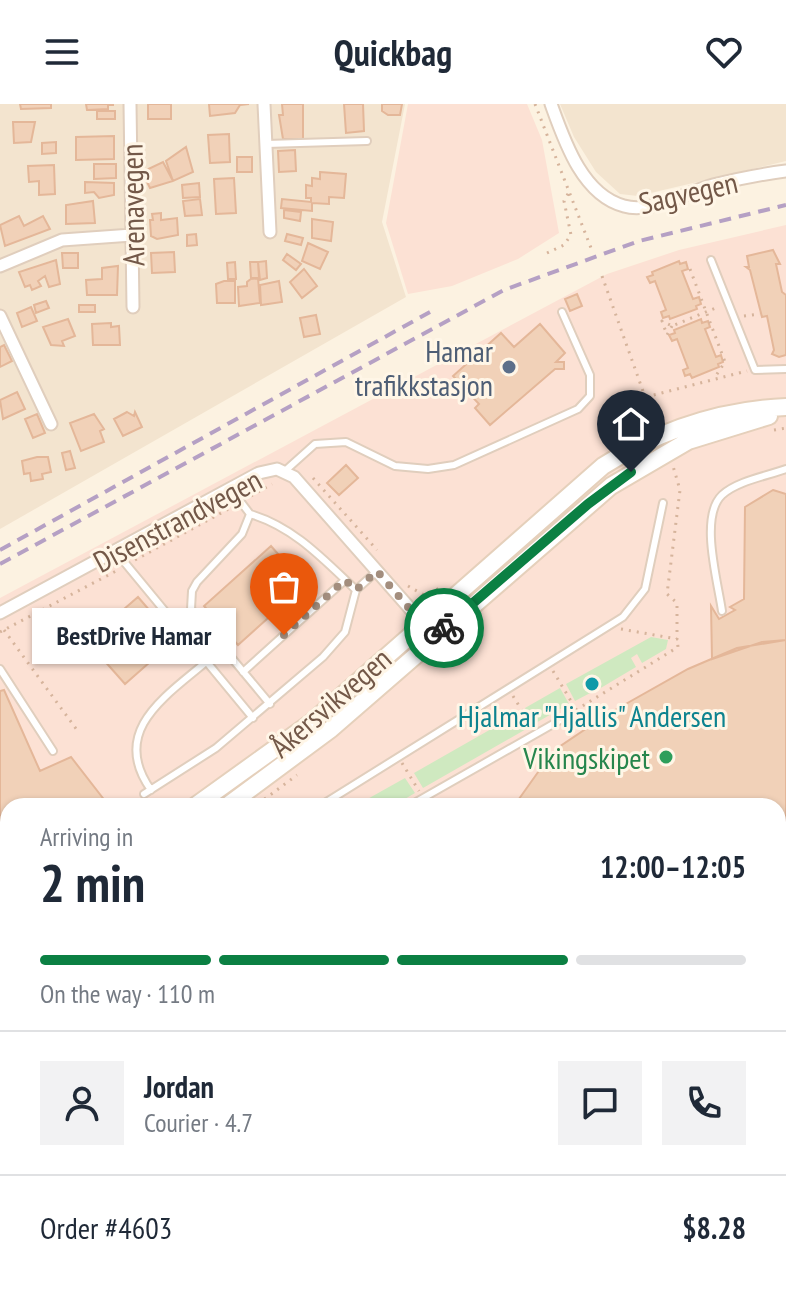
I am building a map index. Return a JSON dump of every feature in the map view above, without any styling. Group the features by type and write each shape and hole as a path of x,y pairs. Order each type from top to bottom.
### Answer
{"street":[{"name":"Arenavegen","path":"130,104 133,307"},
{"path":"264,104 270,232"},
{"name":"Sagvegen","path":"551,104 581,171 599,193 625,207 655,204 712,185 786,171"},
{"path":"0,266 62,240 132,235"},
{"path":"0,316 51,424"},
{"name":"Åkersvikvegen","path":"207,798 312,722 583,481 619,456 680,428 720,415 786,409"},
{"name":"Åkersvikvegen","path":"248,798 588,504 631,472 688,441 786,409"},
{"name":"Disenstrandvegen","path":"0,613 268,469 286,470 434,637"}],"lane":[{"path":"266,144 367,141"},
{"path":"711,260 755,370 786,369"},
{"path":"286,470 315,444 346,442 395,466 428,469 454,465 578,409 590,396 590,375 562,312"},
{"path":"722,611 712,511 723,494 731,489 786,469"},
{"path":"230,489 250,514 275,521 291,532 356,590"},
{"path":"333,798 623,617 645,589 663,503"},
{"path":"250,514 248,527 197,582 190,601 195,617 270,704"},
{"path":"116,552 253,718"},
{"path":"206,662 145,717 137,744 148,792 216,748 335,645 351,619 356,590 377,571"},
{"path":"243,672 345,580"},
{"path":"0,669 53,751"},
{"path":"423,798 569,715"},
{"path":"231,782 238,798"}],"path":[{"path":"535,104 591,248"},
{"path":"547,253 564,245 571,235 564,201 569,192"},
{"path":"697,266 689,270 725,362 715,377"},
{"path":"602,276 655,421"},
{"path":"672,326 722,307 745,316 760,314"},
{"path":"721,351 729,348"},
{"path":"646,397 715,377 755,370"},
{"path":"772,431 786,428"},
{"path":"569,715 678,647 677,603 667,594 680,490 669,455"},
{"path":"666,468 673,464"},
{"path":"607,628 677,639"},
{"path":"4,630 77,730"},
{"path":"549,664 577,709"},
{"path":"509,690 536,734"},
{"path":"399,759 423,798"},
{"path":"252,798 306,768"}],"shaded area":[{"path":"0,104 405,104 382,222 406,297 0,529"},
{"path":"408,104 527,104 542,140 559,233 518,259 452,286 408,294 386,223"},
{"path":"560,104 786,104 786,161 638,196 620,194 596,172 574,137"},
{"path":"786,225 786,798 0,798 0,598 607,274 679,250"}],"green space":[{"path":"651,637 668,640 666,649 642,663 637,654 631,658 636,667 599,689 593,679 587,682 592,692 575,701 566,684"},
{"path":"560,688 569,704 534,724 525,708"},
{"path":"519,713 528,728 423,788 414,773"},
{"path":"405,778 415,793 407,798 369,798"}],"building":[{"path":"20,104 51,104 51,108 21,109"},
{"path":"86,104 113,105 108,105 108,109 87,110"},
{"path":"148,104 171,104 171,119 148,119"},
{"path":"209,104 249,104 240,105 235,113 210,116"},
{"path":"282,104 303,104 303,139 283,139 279,115 283,115"},
{"path":"344,104 363,104 364,131 346,133"},
{"path":"382,104 402,104 400,115 388,115 382,111"},
{"path":"97,111 115,111 115,119 97,119"},
{"path":"13,122 35,122 31,142 14,143"},
{"path":"229,134 230,162 210,163 208,135"},
{"path":"114,136 114,159 76,160 76,137"},
{"path":"56,142 56,153 42,154 42,143"},
{"path":"186,147 193,172 173,181 166,161"},
{"path":"295,150 296,171 279,172 278,151"},
{"path":"237,157 252,157 252,172 237,172"},
{"path":"163,162 173,181 150,188 142,172"},
{"path":"94,164 116,164 116,178 94,179"},
{"path":"54,165 55,194 39,195 39,181 29,182 28,166"},
{"path":"320,172 346,174 344,198 329,197 329,204 312,203 312,211 281,208 282,199 311,202 311,198 306,198 306,185 312,186 312,178 320,179"},
{"path":"234,178 236,213 216,214 214,179"},
{"path":"85,182 114,183 114,195 99,198 94,192 85,193"},
{"path":"199,183 200,197 183,198 182,185"},
{"path":"200,199 202,215 185,216 183,201"},
{"path":"93,201 95,223 66,224 66,205"},
{"path":"284,210 301,212 300,221 284,218"},
{"path":"161,213 161,220 177,218 178,235 157,239 151,236 152,214"},
{"path":"19,216 24,226 43,216 50,229 5,246 0,225"},
{"path":"312,219 333,222 331,241 312,238"},
{"path":"196,234 197,245 187,246 187,235"},
{"path":"287,234 303,238 301,245 285,241"},
{"path":"308,243 328,252 320,269 302,261"},
{"path":"773,250 780,264 776,264 782,292 786,295 786,355 779,357 772,354 774,350 767,316 762,317 750,270 746,267 749,267 747,256"},
{"path":"174,252 175,272 152,273 151,253"},
{"path":"62,253 78,253 78,268 63,268"},
{"path":"287,254 301,264 296,270 283,260"},
{"path":"56,260 60,284 49,287 45,276 38,281 41,286 32,290 30,285 25,287 19,272"},
{"path":"266,261 267,278 260,280 258,262"},
{"path":"679,261 680,264 686,262 688,269 682,271 693,299 699,297 701,304 696,306 697,309 670,319 669,316 663,318 661,312 666,310 655,281 650,283 647,277"},
{"path":"235,262 236,279 228,279 227,263"},
{"path":"250,262 258,262 259,278 251,279"},
{"path":"118,266 117,295 87,295 86,280 102,279 102,268"},
{"path":"304,269 317,286 302,298 290,282"},
{"path":"252,278 258,278 260,303 239,306 238,287 247,286"},
{"path":"235,281 235,303 217,303 216,284"},
{"path":"279,281 282,302 261,305 260,285"},
{"path":"577,294 582,306 570,311 565,299"},
{"path":"46,301 49,308 36,313 34,305"},
{"path":"79,305 95,305 95,312 79,312"},
{"path":"31,307 37,321 22,327 17,313"},
{"path":"316,315 320,334 304,337 300,318"},
{"path":"68,319 75,336 62,341 64,346 51,345 43,327"},
{"path":"701,319 702,323 708,321 710,327 705,329 716,357 721,355 723,362 718,364 719,367 692,378 690,374 685,376 683,370 688,368 677,339 672,341 669,335"},
{"path":"111,323 111,327 119,326 120,345 93,345 92,324"},
{"path":"540,324 565,353 556,362 564,362 564,369 555,369 490,425 475,408 479,404 453,376 501,333 514,347"},
{"path":"4,345 12,361 0,367 0,347"},
{"path":"17,392 25,409 3,419 0,400"},
{"path":"127,412 134,416 135,412 142,427 123,436 114,419"},
{"path":"37,414 45,433 33,438 25,419"},
{"path":"94,414 104,429 100,431 104,442 81,451 70,423"},
{"path":"70,451 75,468 66,470 62,453"},
{"path":"48,457 51,472 42,474 43,479 31,481 30,473 24,474 22,461"},
{"path":"346,465 358,478 339,495 327,483"},
{"path":"773,490 786,494 786,640 762,642 712,659 711,606 719,619 735,610 730,607 744,599 745,507"},
{"path":"271,546 305,585 238,645 204,606"},
{"path":"138,597 175,640 125,684 87,641"},
{"name":"Vikingskipet","path":"786,640 786,798 520,798 541,768 538,761 557,753 559,747 608,714 688,669 737,648"},
{"path":"4,690 40,771 71,757 103,798 0,798 0,691"}],"railway":[{"path":"0,564 504,290 639,241 786,205"},
{"path":"0,550 430,312"}],"way so far":[{"path":"284,635 345,580 356,590 377,571 434,637 444,628"}],"place":[{"name":"Hamar trafikkstasjon","path":"509,367"},
{"name":"BestDrive Hamar","path":"284,635"},
{"name":"Hjalmar \"Hjallis\" Andersen","path":"592,684"},
{"name":"Vikingskipet","path":"666,757"}],"route":[{"path":"444,628 588,504 631,472"}]}
